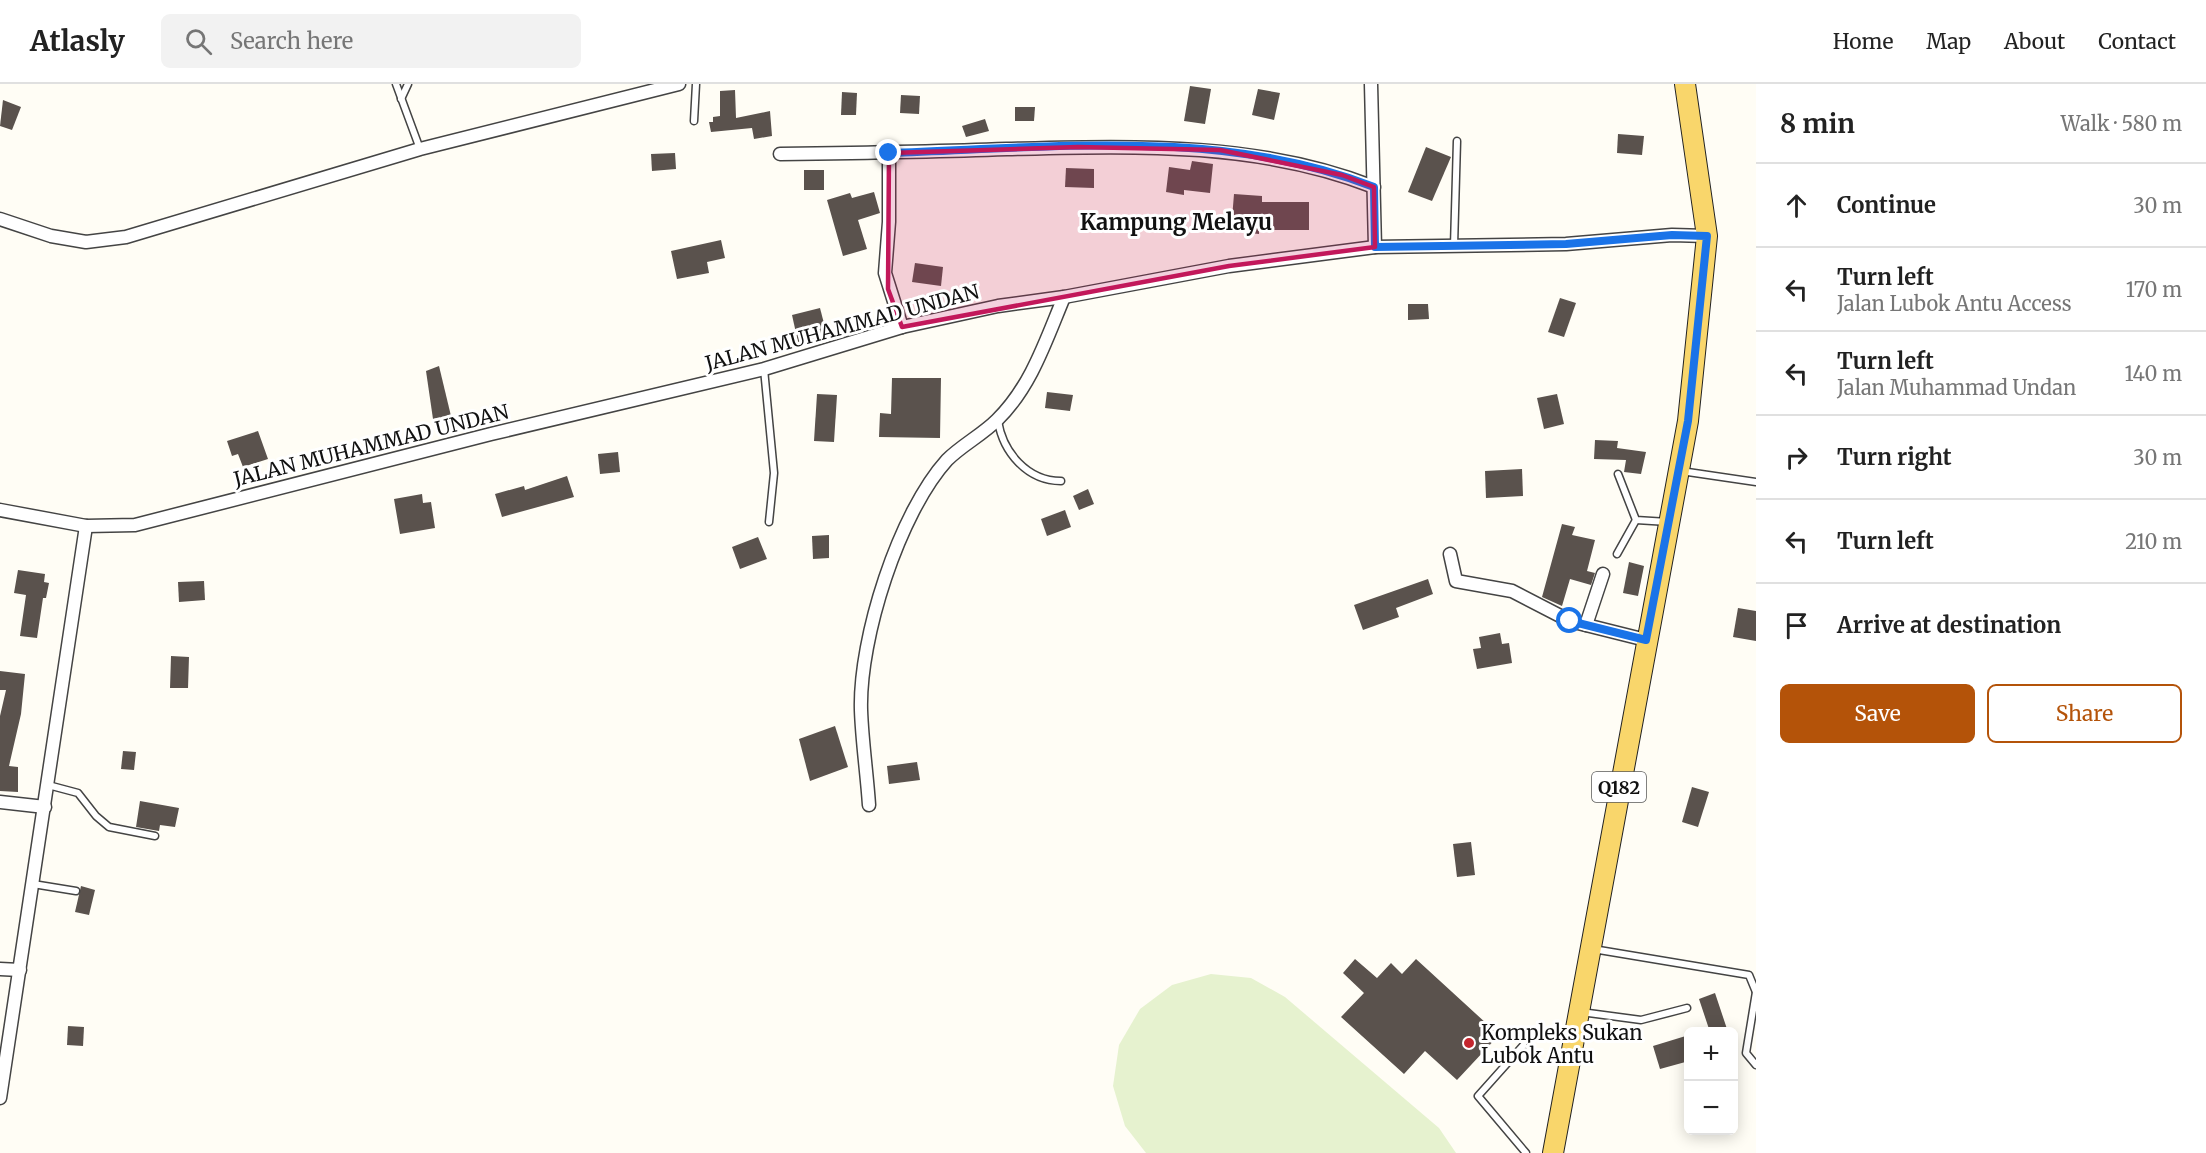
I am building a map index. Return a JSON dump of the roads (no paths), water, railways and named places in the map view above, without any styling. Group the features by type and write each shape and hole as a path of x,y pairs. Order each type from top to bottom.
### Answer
{"main road":[{"name":"Q182","path":"1553,1153 1688,421 1707,236 1685,84"}],"street":[{"path":"0,219 51,236 86,242 126,237 420,149 679,84"},
{"path":"1371,84 1375,247"},
{"path":"780,154 1078,147 1220,150 1342,175 1374,187"},
{"path":"889,153 889,222 885,273 902,327"},
{"name":"JALAN MUHAMMAD UNDAN","path":"0,510 86,526 135,525 491,434 764,369 902,327 988,308 1064,297 1229,266 1375,247 1566,244 1672,235 1707,236"},
{"path":"869,805 861,708 868,648 890,560 924,491 948,459 998,419 1015,400 1033,370 1064,297"},
{"path":"0,1098 86,526"},
{"path":"1450,554 1456,581 1512,591 1570,621 1646,640"},
{"path":"1586,625 1603,574"},
{"path":"0,802 45,807"},
{"path":"0,969 20,970"}],"lane":[{"path":"396,84 420,149"},
{"path":"401,99 408,84"},
{"path":"694,121 696,84"},
{"path":"1454,246 1457,141"},
{"path":"764,369 774,473 769,522"},
{"path":"998,419 1005,442 1020,464 1040,477 1061,481"},
{"path":"1680,471 1756,482"},
{"path":"1618,474 1636,520"},
{"path":"1636,520 1668,522"},
{"path":"1617,554 1636,520"},
{"path":"48,785 78,793 96,816 109,827 155,836"},
{"path":"33,884 76,891"},
{"path":"1589,949 1749,975 1756,992 1746,1053 1756,1065"},
{"path":"1526,1153 1478,1096 1528,1039 1576,1019 1641,1020 1687,1008"}],"place":[{"name":"Kompleks Sukan Lubok Antu","path":"1469,1043"}],"district":[{"name":"Kampung Melayu","path":"1176,222"}]}
